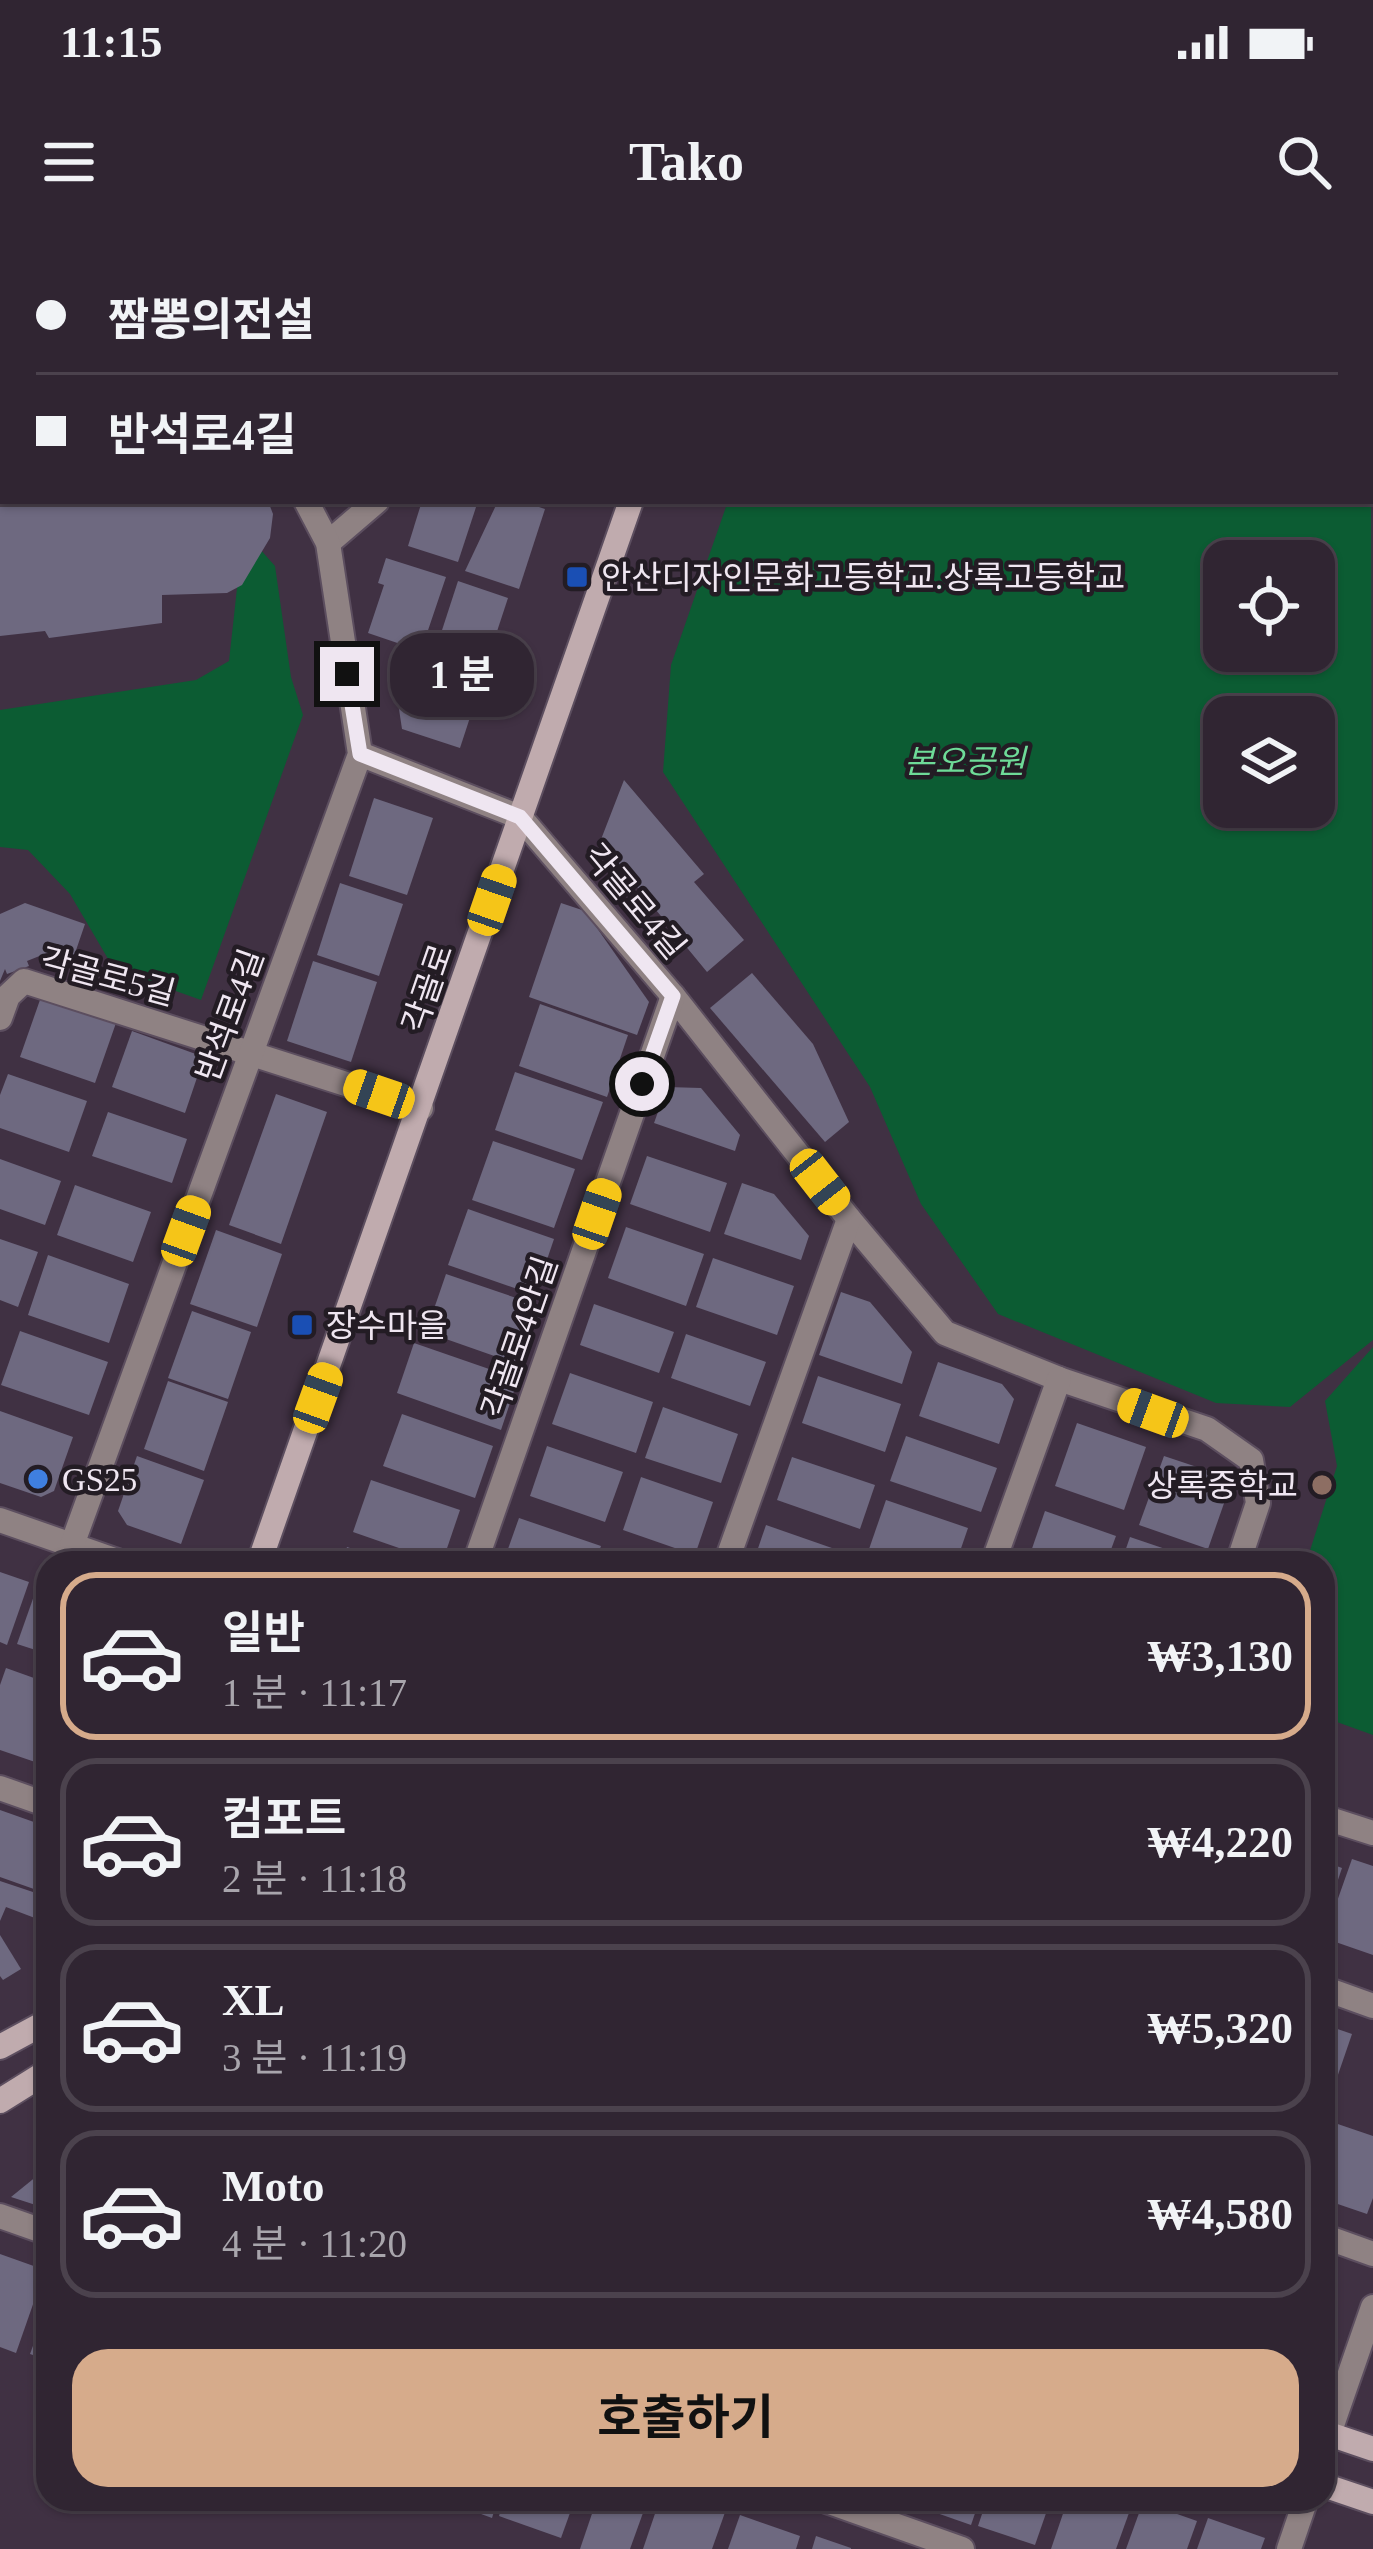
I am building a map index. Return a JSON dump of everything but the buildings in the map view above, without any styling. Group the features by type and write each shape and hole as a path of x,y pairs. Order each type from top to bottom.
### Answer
{"main road":[{"name":"각골로","path":"263,1551 631,504"},
{"path":"0,2047 36,2028"},
{"path":"0,2102 36,2079"},
{"path":"1335,2441 1373,2449"},
{"path":"1335,2489 1373,2502"}],"street":[{"name":"반석로4길","path":"72,1545 360,754 328,543 308,504"},
{"path":"328,543 374,504"},
{"name":"각골로4길","path":"360,754 520,817 673,996 849,1220 945,1333 1059,1379 1207,1429 1251,1460 1258,1503 1242,1551"},
{"name":"각골로5길","path":"0,1018 8,996 24,981 421,1108"},
{"name":"각골로4안길","path":"479,1551 673,996"},
{"path":"730,1551 849,1220"},
{"path":"997,1551 1059,1379"},
{"path":"0,1520 89,1551"},
{"path":"0,1788 36,1801"},
{"path":"1335,1820 1373,1834"},
{"path":"1335,1992 1373,2006"},
{"path":"0,2216 36,2229"},
{"path":"1335,2240 1373,2254"},
{"path":"1335,2412 1373,2307"},
{"path":"855,2511 962,2549"},
{"path":"1289,2549 1302,2511"}],"green space":[{"name":"본오공원","path":"727,504 1371,504 1373,1340 1290,1407 1216,1403 998,1314 921,1204 870,1087 663,772 671,665"},
{"path":"259,548 275,566 291,677 303,715 201,1000 114,969 70,894 28,850 0,847 0,710 196,680 229,661 239,570"},
{"path":"1373,1347 1373,1735 1335,1721 1335,1551 1310,1551 1337,1466 1325,1401"}],"place":[{"name":"안산디자인문화고등학교.상록고등학교","path":"577,577"},
{"name":"장수마을","path":"302,1325"},
{"name":"GS25","path":"38,1479"},
{"name":"상록중학교","path":"1322,1485"}],"route":[{"path":"347,674 360,754 520,817 673,996 642,1084"}]}
